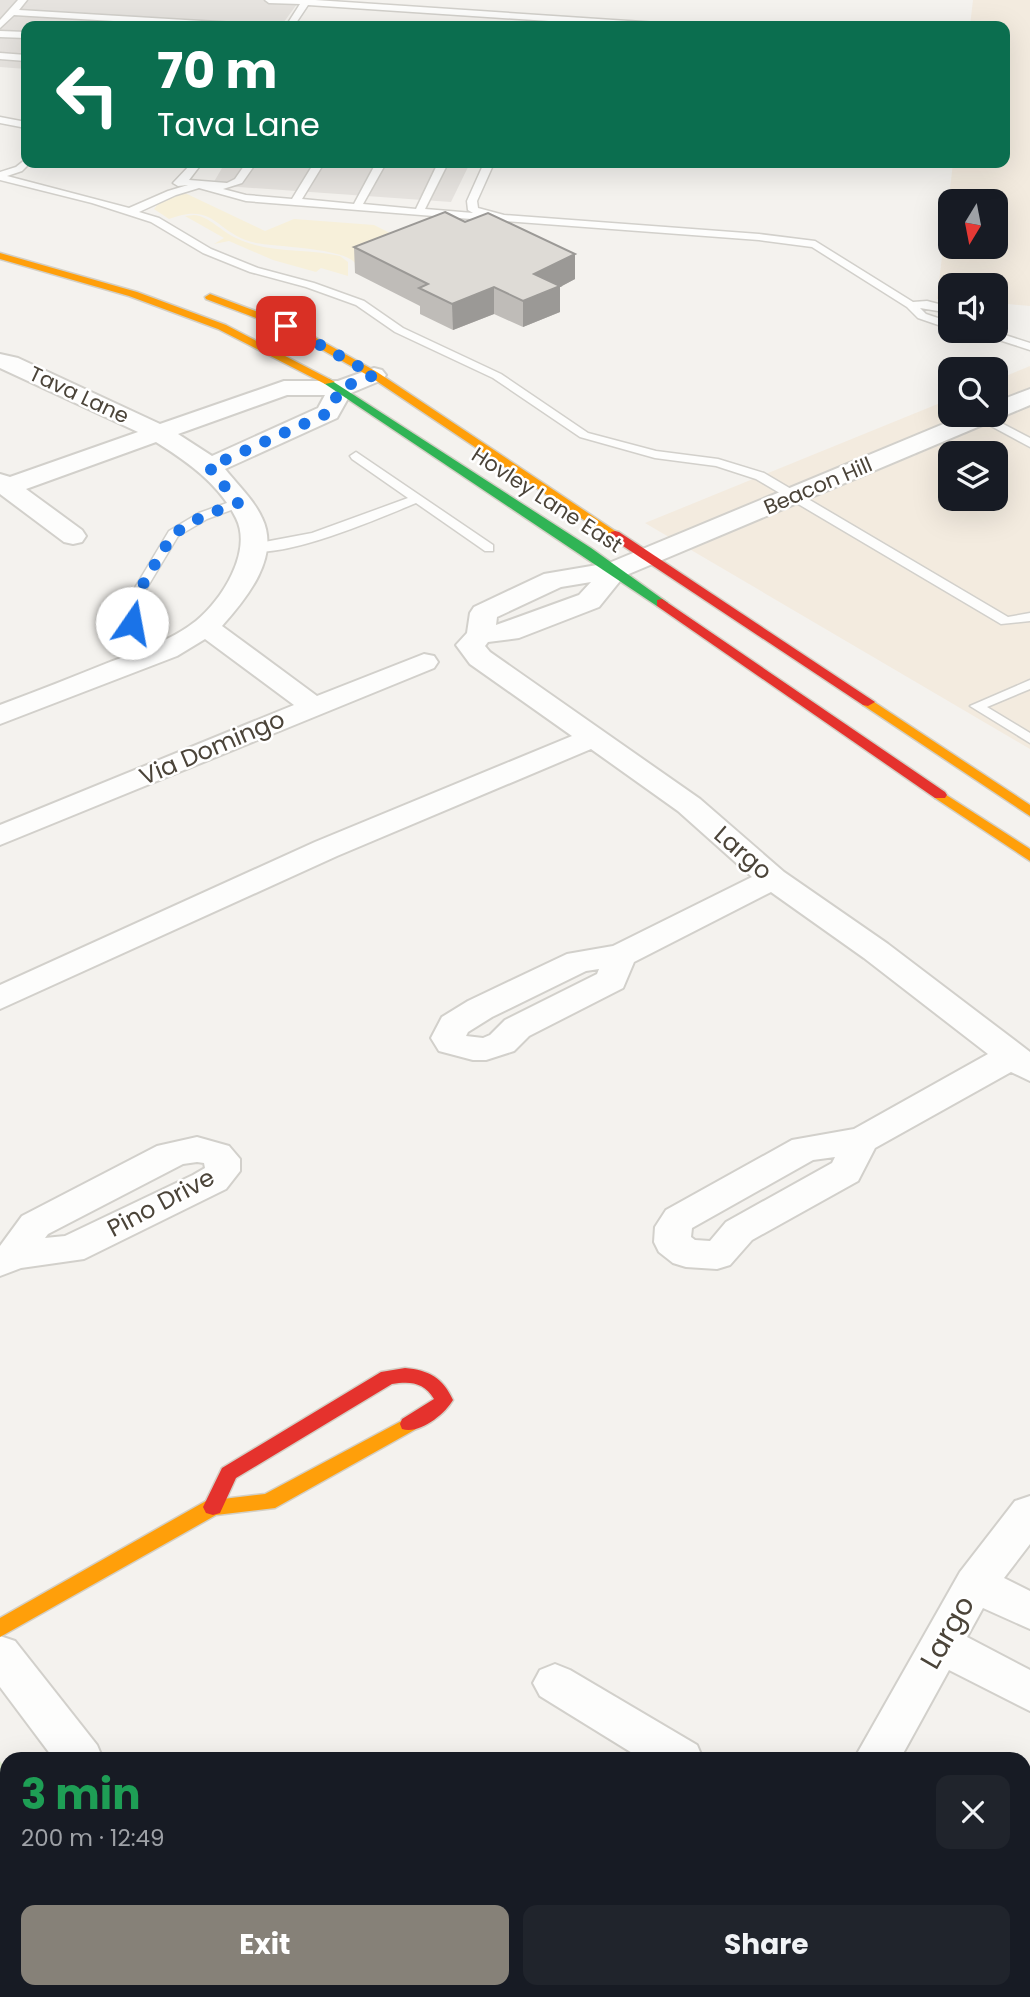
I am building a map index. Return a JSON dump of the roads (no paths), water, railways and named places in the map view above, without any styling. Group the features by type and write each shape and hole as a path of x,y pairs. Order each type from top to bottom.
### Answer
{"main road":[{"name":"Hovley Lane East","path":"0,257 134,294 222,327 341,388 615,570 797,698 1030,856"},
{"name":"Hovley Lane East","path":"196,291 286,326 374,375 493,449 650,558 775,638 1030,812"},
{"path":"0,1628 213,1507 268,1502 437,1408 443,1400 442,1391 433,1382 419,1377 403,1374 388,1377 229,1473 213,1507"}],"street":[{"name":"Tava Lane","path":"0,361 10,363 156,431 201,459 250,519 254,541 246,577 206,627 167,650 4,708"},
{"name":"Tava Lane","path":"156,431 284,388 341,388 374,375"},
{"path":"209,467 328,413 341,388"},
{"name":"Beacon Hill","path":"1008,405 1030,396"},
{"path":"224,408 231,426 243,433 269,440"},
{"name":"Beacon Hill","path":"650,558 957,427"},
{"path":"3,484 156,431"},
{"path":"3,484 73,536"},
{"path":"615,570 650,558"},
{"name":"Largo","path":"615,570 589,601 509,632 480,635 470,645 480,658 689,805 773,879 876,951 1021,1062"},
{"path":"206,627 313,706"},
{"name":"Via Domingo","path":"0,836 424,662"},
{"path":"0,998 326,849 593,738"},
{"path":"620,956 773,879"},
{"path":"862,1140 845,1172 739,1231 726,1248 716,1255 686,1253 672,1242 673,1227 680,1219 805,1149 862,1140 1021,1062"},
{"name":"Pino Drive","path":"200,1150 216,1154 222,1159 224,1166 221,1174 206,1184 71,1249 8,1259 35,1225 170,1156 183,1151 200,1150"},
{"name":"Largo","path":"880,1752 975,1584 1030,1513"},
{"path":"975,1584 1030,1611"},
{"path":"941,1644 1030,1692"},
{"path":"0,1654 75,1752"},
{"path":"555,1683 669,1752"}],"lane":[{"path":"0,25 23,0"},
{"path":"269,0 470,13 536,21"},
{"path":"470,13 476,0"},
{"path":"293,21 306,2"},
{"path":"12,12 155,21"},
{"path":"0,34 21,35"},
{"path":"0,56 21,58"},
{"path":"0,120 21,124"},
{"path":"0,176 21,167"},
{"path":"116,207 183,181 193,168"},
{"path":"130,212 172,192 200,185 228,186 239,181 248,168"},
{"path":"296,202 315,168"},
{"path":"357,207 377,168"},
{"path":"419,212 441,168"},
{"path":"487,168 472,201 472,210 504,218"},
{"path":"0,176 155,220 208,251 254,270 310,285 360,303 399,330 496,376 584,435 655,454 718,463 760,476 797,495 1006,621 1030,617"},
{"path":"183,181 246,198 760,237 815,244 912,304 922,316 938,322"},
{"path":"912,304 938,307"},
{"path":"1008,338 1030,347"},
{"path":"1007,427 1030,443"},
{"path":"356,456 489,548"},
{"path":"252,548 293,544 330,534 418,498"},
{"path":"167,650 138,633 132,623 130,611 133,601 173,534 203,516 238,503"},
{"path":"1030,684 977,706 1030,739"}]}
